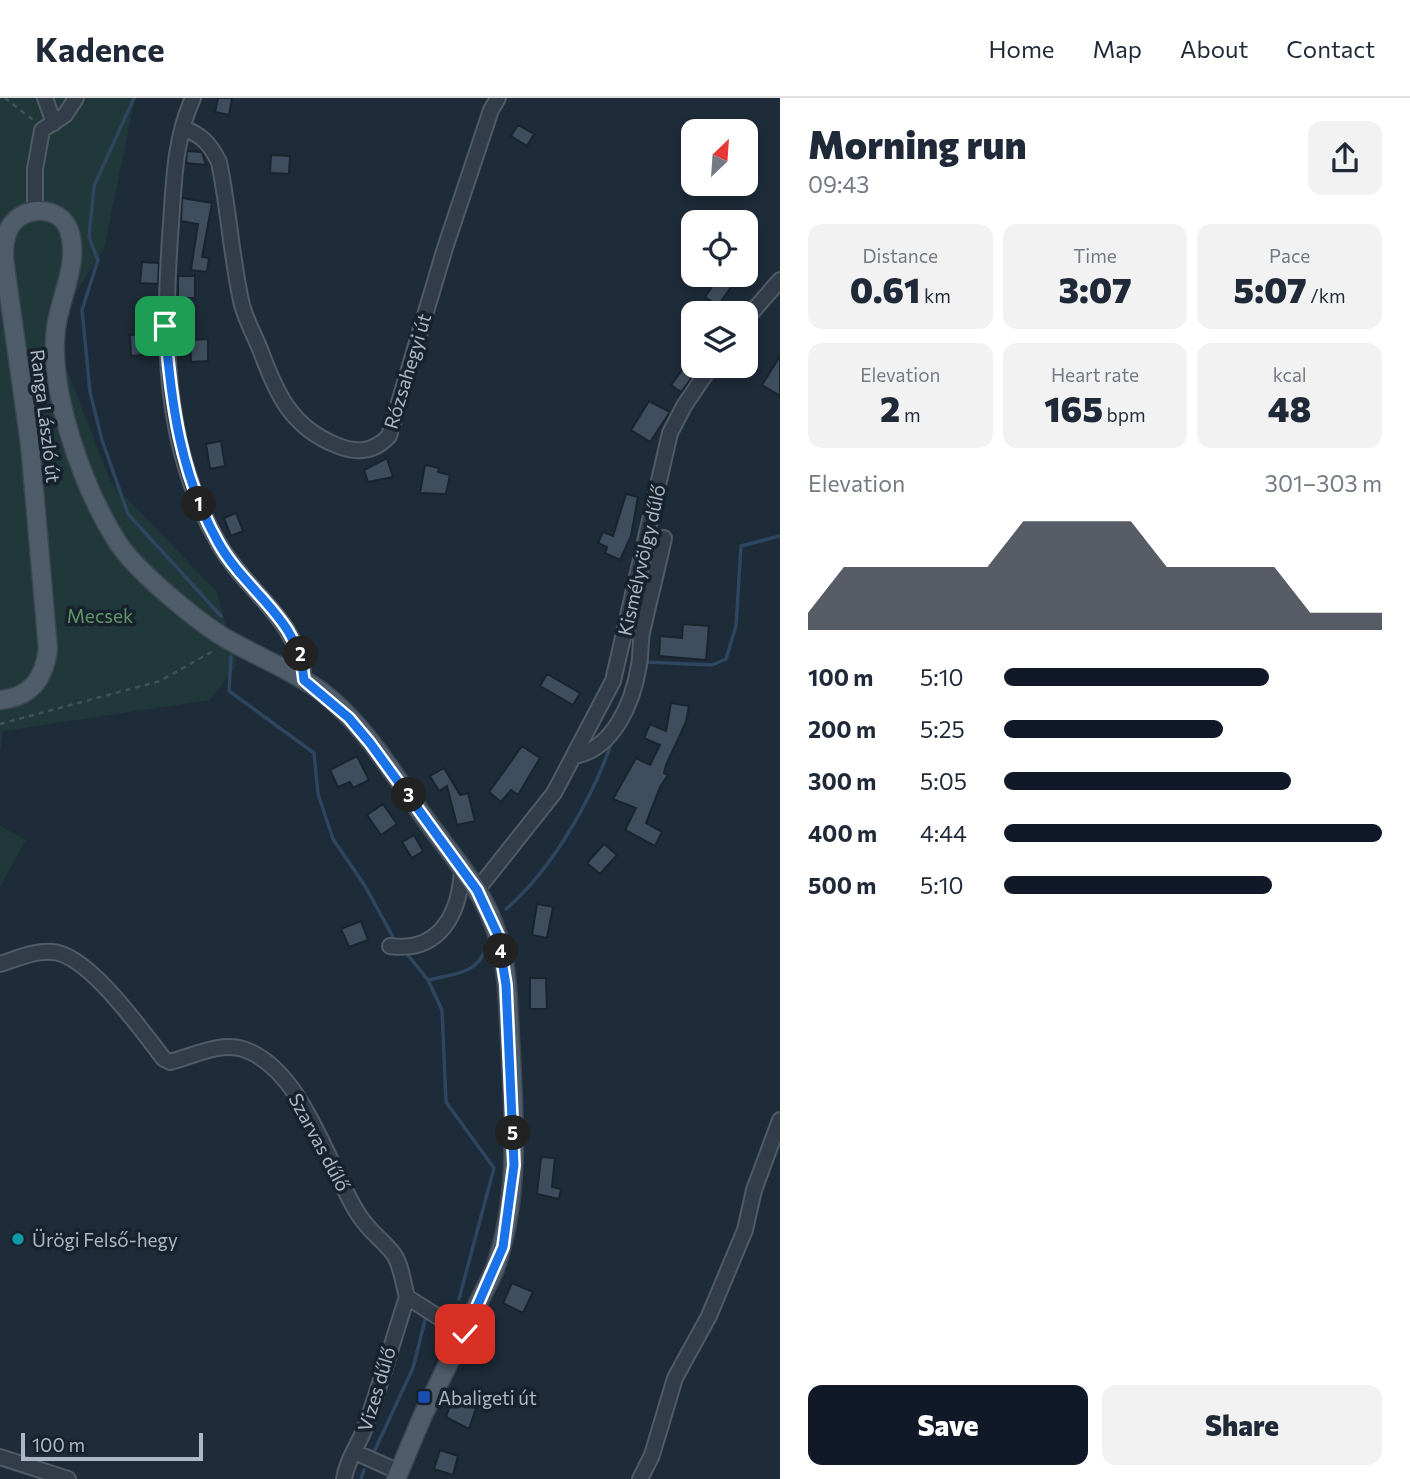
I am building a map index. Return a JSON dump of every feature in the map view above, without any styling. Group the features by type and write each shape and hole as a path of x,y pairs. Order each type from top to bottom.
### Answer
{"main road":[{"path":"35,210 56,216 67,226 70,235 72,262 55,344 60,390 83,476 121,548 159,585 230,641 304,680 349,718 477,890 498,935 506,985 514,1165 503,1247 465,1334 423,1415 398,1476"},
{"name":"Ranga László út","path":"0,699 25,695 40,679 48,649 30,444 4,259 5,240 10,225 27,212 35,210"}],"street":[{"path":"35,210 35,169 48,127 45,98"},
{"path":"48,127 65,115 76,98"},
{"path":"193,98 176,156 165,326 178,439 186,474 203,514 220,546 295,640 303,659 304,680"},
{"name":"Rózsahegyi út","path":"183,128 197,134 210,145 219,162 243,308 273,388 291,416 316,438 343,448 365,451 377,448 388,436 445,248 491,110 498,98"},
{"path":"758,305 780,280"},
{"name":"Kismélyvölgy dűlő","path":"477,890 529,828 554,793 614,681 670,433 703,378"},
{"name":"Kismélyvölgy dűlő","path":"575,757 594,751 604,742 613,733 623,713 639,666 640,642 664,538"},
{"path":"390,946 404,948 430,939 447,927 461,884 462,869"},
{"name":"Szarvas dűlő","path":"0,964 54,951 91,971 164,1059 170,1062 214,1049 240,1048 255,1055 289,1084 322,1139 355,1209 371,1234 393,1253 407,1297"},
{"path":"640,1479 652,1455 675,1378 709,1316 745,1230 754,1189 780,1120"},
{"path":"407,1297 465,1334"},
{"name":"Vizes dűlő","path":"344,1479 347,1461 355,1452 407,1297"},
{"path":"355,1452 398,1476"},
{"path":"0,1457 68,1479"}],"path":[{"path":"5,98 48,127"},
{"path":"0,724 160,681 230,641"}],"green space":[{"name":"Mecsek","path":"0,98 135,98 104,249 51,330 111,482 217,592 237,665 210,700 3,731 0,752"},
{"path":"0,826 26,840 0,887"}],"building":[{"path":"218,98 232,98 229,115 215,112"},
{"path":"518,125 534,134 527,146 511,136"},
{"path":"187,151 202,152 206,165 186,163"},
{"path":"271,155 290,156 289,174 270,173"},
{"path":"182,198 212,203 202,257 209,258 207,272 191,270 198,224 181,221"},
{"path":"142,262 159,263 158,284 140,283"},
{"path":"178,276 195,276 195,298 178,298"},
{"path":"712,287 731,287 721,301 711,301 705,297"},
{"path":"157,333 158,347 151,347 152,354 131,356 130,335"},
{"path":"208,339 208,361 191,362 190,340"},
{"path":"780,356 780,396 762,385"},
{"path":"681,372 681,378 692,378 681,392 671,385"},
{"path":"649,401 670,412 650,442 631,430"},
{"path":"221,441 225,466 210,469 206,444"},
{"path":"387,458 393,477 368,482 364,470"},
{"path":"425,465 439,468 438,472 450,475 446,494 420,493"},
{"path":"626,494 638,497 631,536 620,560 605,553 607,547 598,543 603,532 613,536"},
{"path":"236,513 243,531 231,536 224,518"},
{"path":"683,624 709,626 706,660 659,656 660,636 682,638"},
{"path":"547,674 580,693 573,705 540,686"},
{"path":"671,703 689,706 686,722 666,765 664,773 668,775 660,787 646,823 662,832 655,846 625,830 636,808 613,799 636,758 650,765 660,745 644,738 650,724 666,731"},
{"path":"522,746 540,758 518,795 511,790 501,802 489,792"},
{"path":"357,756 369,780 353,788 350,782 338,787 330,770"},
{"path":"444,768 460,795 468,793 475,821 457,825 447,786 439,791 430,776"},
{"path":"383,804 397,824 381,835 367,815"},
{"path":"414,835 423,851 412,858 402,842"},
{"path":"604,844 617,855 600,874 587,863"},
{"path":"537,904 553,907 547,938 532,935"},
{"path":"361,921 368,940 349,947 341,929"},
{"path":"530,978 546,978 547,1009 530,1009"},
{"path":"541,1157 555,1158 552,1187 561,1189 559,1199 537,1194"},
{"path":"512,1283 533,1292 523,1313 503,1303"},
{"path":"452,1400 476,1408 469,1429 446,1417"},
{"path":"440,1450 458,1456 453,1475 434,1469"}],"waterway":[{"path":"134,98 94,186 89,237 98,260 82,310 90,392 102,440 128,514 221,616"},
{"path":"644,662 712,665 726,659 736,626 741,546 780,536"},
{"path":"231,657 229,691 314,753 318,794 333,839 365,886 393,937"},
{"path":"506,909 540,874 570,831 613,739"},
{"path":"429,980 468,970 481,959 489,938"},
{"path":"407,954 428,980 442,1010 446,1102 494,1168 459,1299"},
{"path":"373,1454 413,1368 426,1316"},
{"path":"361,1479 364,1470"}],"place":[{"name":"Ürögi Felső-hegy","path":"18,1239"},
{"name":"Abaligeti út","path":"424,1397"}],"route":[{"path":"165,326 169,385 186,474 220,546 295,640 303,659 304,680 323,693 349,718 397,778 477,890 498,935 506,985 514,1165 503,1247 465,1334"}]}
